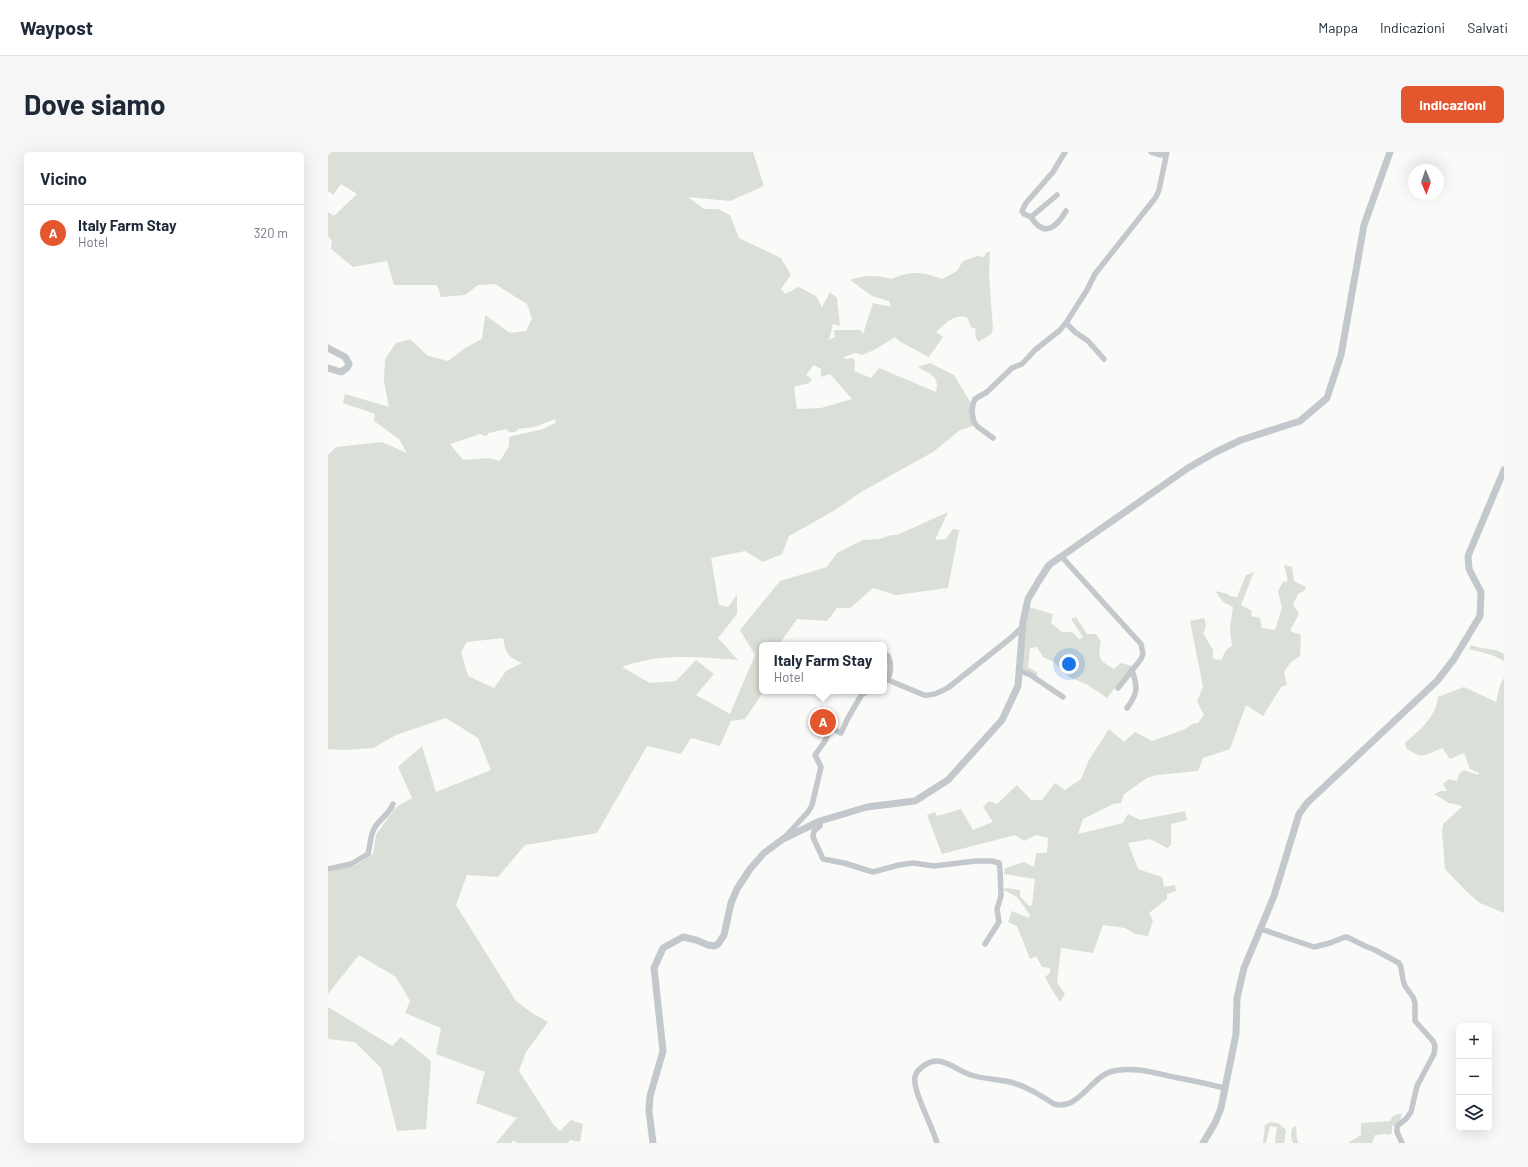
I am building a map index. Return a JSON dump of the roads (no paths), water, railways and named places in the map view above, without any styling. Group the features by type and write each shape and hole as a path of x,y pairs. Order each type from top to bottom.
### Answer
{"street":[{"path":"1065,152 1053,172 1026,203 1022,210 1024,214 1031,217 1038,225 1047,229 1052,228 1066,211"},
{"path":"993,438 974,422 972,412 975,399 987,392 1012,368 1022,364 1035,350 1059,331 1066,323 1087,290 1095,274 1156,197 1159,190 1166,153 1160,155 1151,152"},
{"path":"783,839 820,821 867,807 916,802 948,780 1002,720 1018,686 1023,626 1028,599 1049,565 1188,468 1241,440 1300,421 1327,398 1341,354 1364,225 1390,152"},
{"path":"1031,217 1057,195"},
{"path":"1066,323 1088,342 1104,359"},
{"path":"328,348 345,357 349,364 347,368 341,372 328,368"},
{"path":"1203,1143 1215,1123 1221,1108 1236,1034 1237,998 1239,985 1244,968 1274,896 1299,814 1307,803 1437,681 1454,659 1477,623 1480,616 1480,592 1469,569 1468,556 1504,470"},
{"path":"1061,556 1141,644 1143,654 1118,688"},
{"path":"887,656 891,662 891,672 888,680 929,696 949,687 1012,637 1023,626"},
{"path":"1127,708 1134,698 1137,688 1132,670"},
{"path":"1019,671 1029,674 1063,697"},
{"path":"823,722 841,733 862,694"},
{"path":"653,1143 649,1111 650,1096 662,1051 654,968 664,948 683,937 696,940 708,946 718,944 724,935 731,903 737,889 750,869 761,857 783,839 808,812 812,805 821,767 815,755 825,741 831,728"},
{"path":"328,868 351,864 368,854 373,829 381,819 390,812 393,804"},
{"path":"820,821 820,826 814,831 812,837 823,859 844,863 873,872 894,866 913,863 934,866 976,861 992,861 999,863 1001,896 997,909 999,922 985,944"},
{"path":"1261,929 1314,947 1345,937 1375,950 1399,963 1405,986 1413,997 1415,1003 1415,1021 1430,1036 1435,1046 1430,1062 1417,1086 1411,1112 1406,1119 1397,1126 1397,1132 1402,1143"},
{"path":"937,1143 934,1132 918,1095 915,1077 921,1068 934,1061 941,1062 970,1075 1019,1085 1054,1104 1060,1105 1066,1104 1081,1095 1101,1077 1113,1071 1137,1070 1224,1088"}],"place":[{"name":"Italy Farm Stay","path":"823,722"}]}
